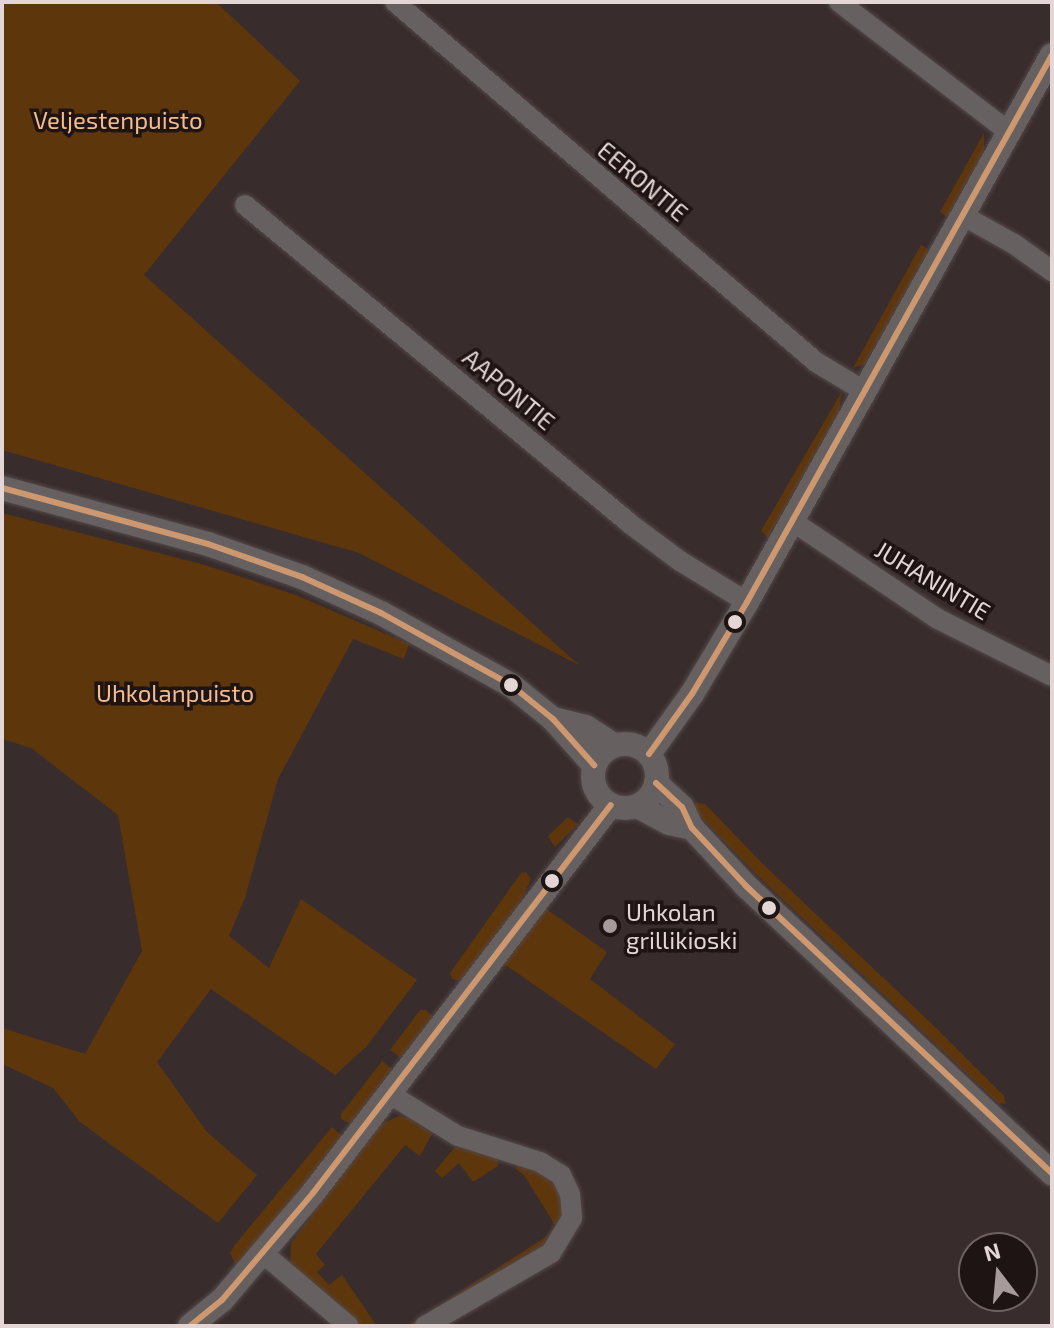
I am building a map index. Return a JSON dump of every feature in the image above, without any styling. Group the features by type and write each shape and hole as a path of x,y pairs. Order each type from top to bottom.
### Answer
{"street":[{"name":"EERONTIE","path":"395,2 816,362 864,391"},
{"path":"839,2 1009,132"},
{"path":"649,754 692,694 747,602 1052,55"},
{"name":"AAPONTIE","path":"245,205 629,523 680,561 747,602"},
{"path":"962,215 1014,244 1052,271"},
{"path":"2,488 208,544 302,577 381,613 498,678 553,719 594,765"},
{"name":"JUHANINTIE","path":"792,521 819,536 885,586 938,619 1052,676"},
{"path":"553,719 586,727 614,745"},
{"path":"637,806 646,801 656,783 657,773 649,754 633,744 614,745 594,765 594,786 611,805 637,806 669,823 692,828"},
{"path":"656,783 682,807 692,828 746,886 1052,1173"},
{"path":"190,1326 222,1300 264,1254 611,805"},
{"path":"388,1093 458,1136 540,1162 561,1175 570,1194 572,1218 551,1253 425,1326"},
{"path":"264,1254 349,1326"}],"green space":[{"name":"Veljestenpuisto","path":"2,2 216,2 300,81 144,275 579,665 359,553 2,450"},
{"path":"984,133 984,152 947,217 940,212"},
{"path":"921,245 930,250 865,364 853,368"},
{"path":"842,391 839,412 768,538 761,531"},
{"name":"Uhkolanpuisto","path":"2,513 205,565 296,595 409,644 404,659 353,639 278,779 245,898 229,936 269,968 301,899 417,980 366,1047 335,1075 211,989 157,1062 207,1132 257,1175 218,1223 80,1122 53,1088 2,1064 2,1028 85,1054 142,951 118,815 31,748 2,739"},
{"path":"696,803 705,804 763,864 932,1024 1004,1096 1006,1104 998,1103 755,873 691,807"},
{"path":"568,817 578,824 555,847 548,836"},
{"path":"526,872 531,879 517,910 464,981 452,979 450,973 521,873"},
{"path":"545,908 607,952 590,979 675,1044 656,1069 504,964"},
{"path":"420,1010 426,1010 435,1018 401,1058 390,1050"},
{"path":"382,1061 392,1069 351,1124 341,1119 341,1114"},
{"path":"399,1116 411,1119 432,1134 420,1156 405,1145 316,1254 325,1265 317,1272 329,1285 342,1275 377,1326 357,1326 290,1265 291,1243 379,1125"},
{"path":"332,1127 343,1137 238,1270 230,1253 234,1246"},
{"path":"455,1147 498,1157 498,1166 473,1182 459,1163 442,1178 435,1171"},
{"path":"519,1161 557,1180 567,1212 554,1241 419,1326 407,1326 547,1236 555,1225 524,1175 516,1169"}],"transit line":[{"path":"649,754 692,694 747,602 1052,55"},
{"path":"2,488 208,544 302,577 381,613 511,685 553,719 594,765"},
{"path":"656,783 682,807 692,828 746,886 1052,1173"},
{"path":"190,1326 222,1300 313,1193 611,805"}],"place":[{"name":"Uhkolan grillikioski","path":"610,926"}]}
